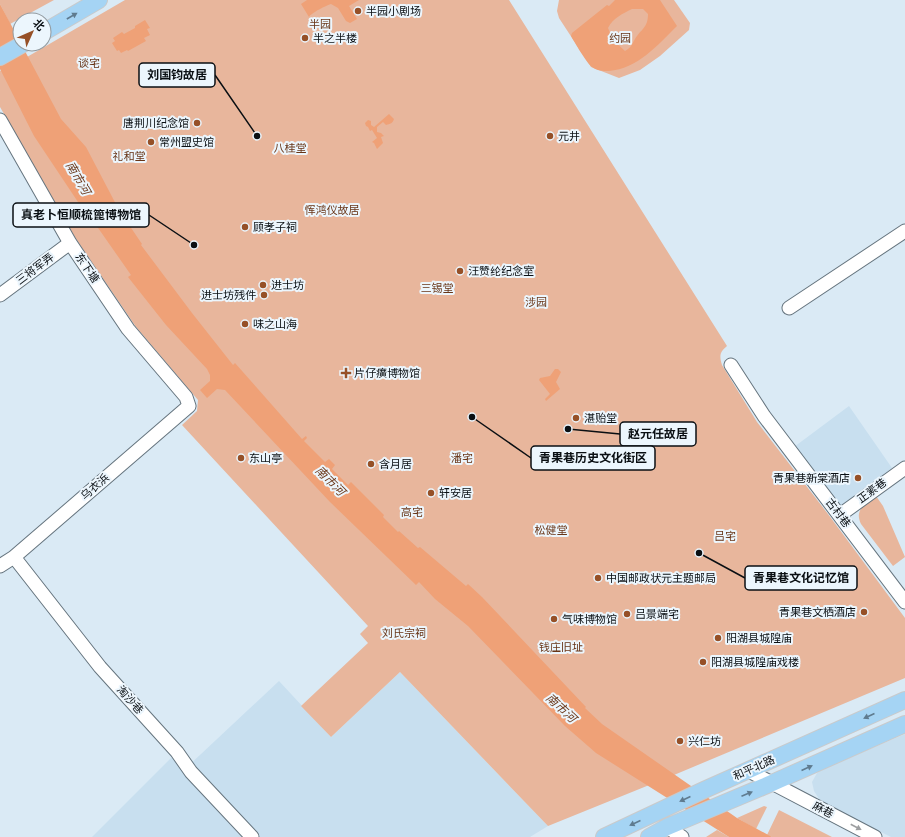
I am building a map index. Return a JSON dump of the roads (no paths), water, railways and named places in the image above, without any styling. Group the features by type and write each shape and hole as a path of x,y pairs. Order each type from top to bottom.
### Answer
{"main road":[{"path":"52,27 97,1"},
{"path":"0,57 12,50"},
{"name":"和平北路","path":"604,837 704,790 905,700"},
{"name":"和平北路","path":"648,837 667,827 772,784 905,724"}],"street":[{"name":"东下塘","path":"0,120 70,243 128,329 186,397 189,406"},
{"path":"789,308 905,231"},
{"name":"三将军弄","path":"0,295 70,243"},
{"name":"古村巷","path":"731,365 764,416 905,602"},
{"name":"乌衣浜","path":"0,566 14,556 189,406"},
{"name":"正素巷","path":"840,515 905,468"},
{"name":"淘沙巷","path":"14,556 100,666 177,752 191,772 252,837"},
{"name":"麻巷","path":"749,771 875,837"},
{"path":"667,827 682,837"}],"water":[{"path":"307,0 359,0 349,6 357,19 350,23 346,21 338,8 331,4 316,11 309,17 301,4"},
{"path":"615,0 660,0 677,26 655,48 638,61 619,69 609,71 598,70 592,67 587,61 571,36 572,33 607,5 609,6","holes":["632,9 643,9 648,14 647,22 629,49 625,51 613,40 608,28 615,19"]},
{"name":"南市河","path":"0,4 12,27 12,52 25,52 61,119 86,147 119,210 142,244 141,245 233,365 235,363 302,439 306,436 307,438 304,441 325,462 329,459 335,465 332,469 348,485 351,482 384,515 383,517 398,532 399,531 418,548 420,547 466,586 468,584 482,597 586,707 585,708 602,724 737,818 772,837 729,837 596,753 565,726 468,626 435,599 419,582 416,585 330,502 225,390 217,389 207,398 200,390 210,381 210,375 207,369 166,325 128,277 131,275 96,225 94,226 34,136 0,69"},
{"path":"145,20 150,28 147,29 150,35 144,38 146,41 128,51 127,50 121,53 119,50 117,51 112,43 115,41 113,38 122,32 124,34 135,28 135,26"},
{"path":"389,114 394,119 392,122 386,125 383,122 377,127 377,132 384,136 381,137 383,143 377,149 372,142 377,138 365,123 368,120 371,121 371,125 374,127"},
{"path":"555,369 558,369 561,372 556,382 560,389 546,401 545,399 550,394 539,380 540,378 550,376"}],"place":[{"name":"半园小剧场","path":"358,11"},
{"name":"半之半楼","path":"305,38"},
{"name":"唐荆川纪念馆","path":"197,123"},
{"name":"刘国钧故居","path":"257,136"},
{"name":"元井","path":"550,136"},
{"name":"常州盟史馆","path":"151,142"},
{"name":"顾孝子祠","path":"245,227"},
{"name":"真老卜恒顺梳篦博物馆","path":"194,245"},
{"name":"汪赞纶纪念室","path":"460,271"},
{"name":"进士坊","path":"263,285"},
{"name":"进士坊残件","path":"264,295"},
{"name":"味之山海","path":"245,324"},
{"name":"片仔癀博物馆","path":"346,373"},
{"name":"青果巷历史文化街区","path":"472,417"},
{"name":"湛贻堂","path":"576,418"},
{"name":"赵元任故居","path":"568,429"},
{"name":"东山亭","path":"241,458"},
{"name":"含月居","path":"371,464"},
{"name":"青果巷新棠酒店","path":"858,478"},
{"name":"轩安居","path":"431,493"},
{"name":"青果巷文化记忆馆","path":"699,553"},
{"name":"中国邮政状元主题邮局","path":"598,578"},
{"name":"青果巷文栖酒店","path":"864,612"},
{"name":"吕景端宅","path":"627,614"},
{"name":"气味博物馆","path":"554,619"},
{"name":"阳湖县城隍庙","path":"718,638"},
{"name":"阳湖县城隍庙戏楼","path":"703,662"},
{"name":"兴仁坊","path":"680,741"}],"park label":[{"name":"半园","path":"320,24"},
{"name":"约园","path":"620,38"},
{"name":"谈宅","path":"89,63"},
{"name":"八桂堂","path":"290,148"},
{"name":"礼和堂","path":"129,156"},
{"name":"恽鸿仪故居","path":"332,210"},
{"name":"三锡堂","path":"437,288"},
{"name":"涉园","path":"536,302"},
{"name":"潘宅","path":"462,458"},
{"name":"高宅","path":"412,512"},
{"name":"松健堂","path":"551,530"},
{"name":"吕宅","path":"725,536"},
{"name":"刘氏宗祠","path":"404,633"},
{"name":"钱庄旧址","path":"561,647"}]}
